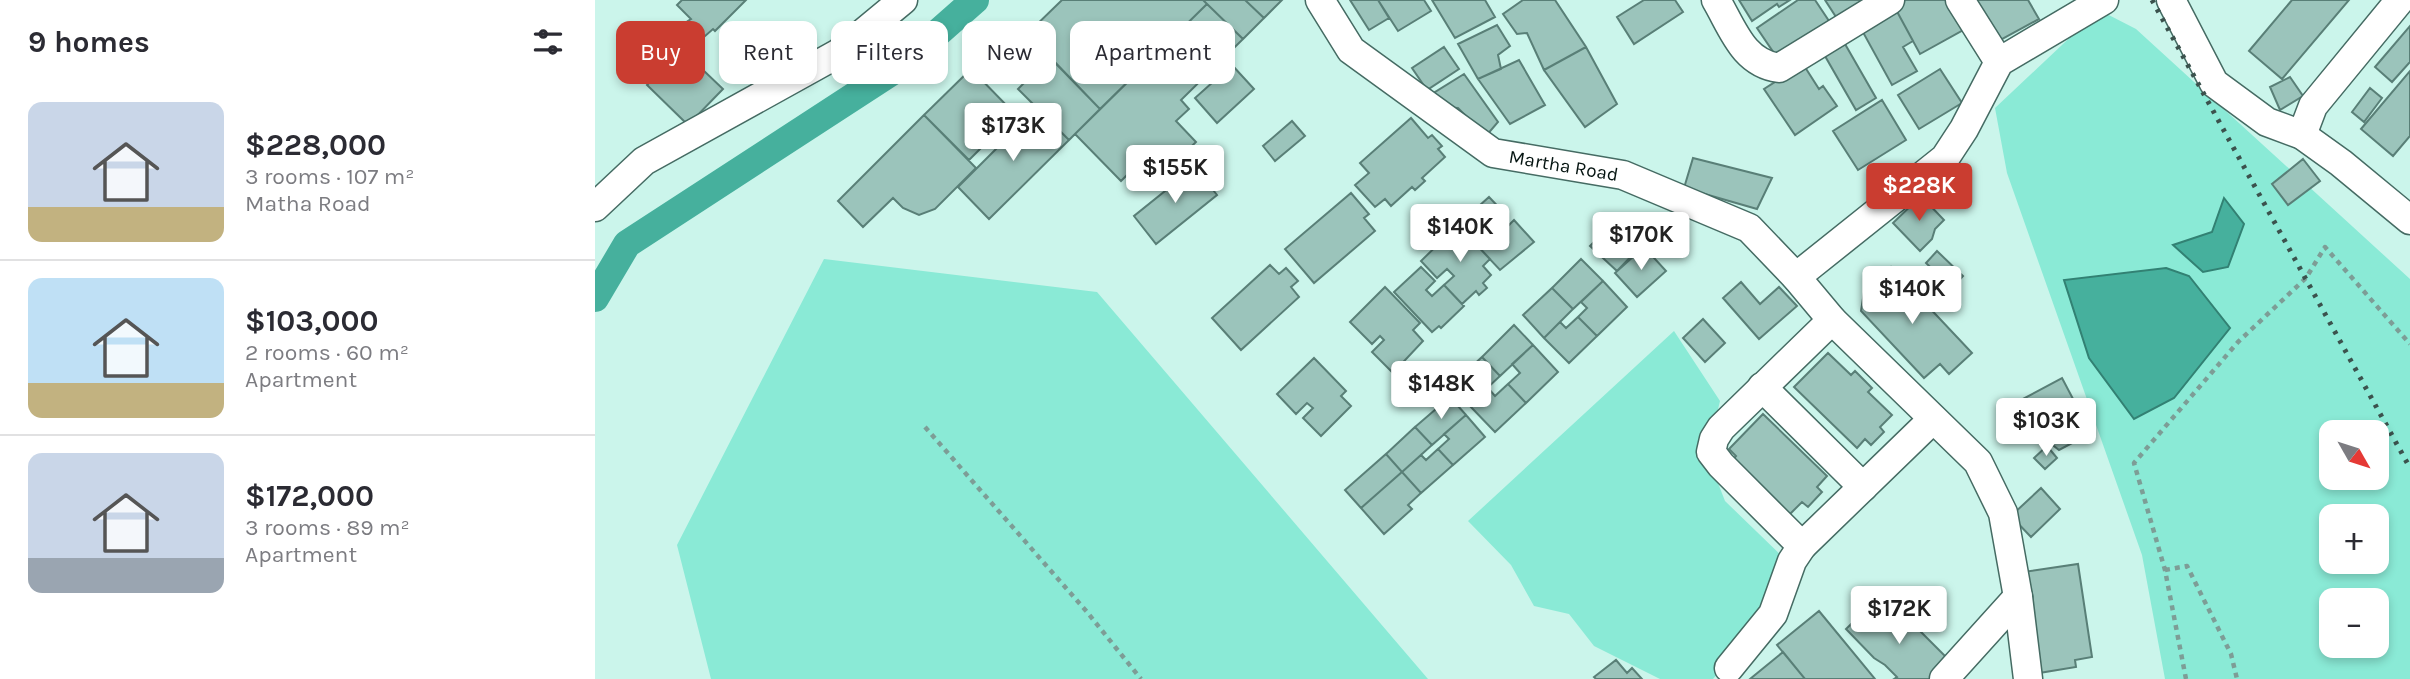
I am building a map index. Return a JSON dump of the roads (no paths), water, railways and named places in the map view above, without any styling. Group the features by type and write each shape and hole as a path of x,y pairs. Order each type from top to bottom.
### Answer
{"street":[{"path":"595,207 644,161 839,53 903,0"},
{"name":"Martha Road","path":"1320,0 1351,50 1493,153 1623,175 1749,228 1832,320 1978,463 2003,513 2018,597 2028,679"},
{"path":"1716,0 1747,53 1764,66 1779,68 1890,0"},
{"path":"1960,0 1999,62"},
{"path":"1796,277 1945,159 1999,62 2104,0"},
{"path":"2171,0 2214,83 2267,122 2302,135 2341,163 2410,220"},
{"path":"2302,135 2313,106 2400,0"},
{"path":"1802,546 1711,452 1714,439 1721,428 1832,320"},
{"path":"1762,387 1863,487"},
{"path":"1729,668 1773,614 1792,561 1802,546 1933,419"},
{"path":"1944,679 2018,597"}],"waterway":[{"path":"595,298 627,244 899,67 975,0"}],"railway":[{"path":"2152,0 2410,468"}]}
